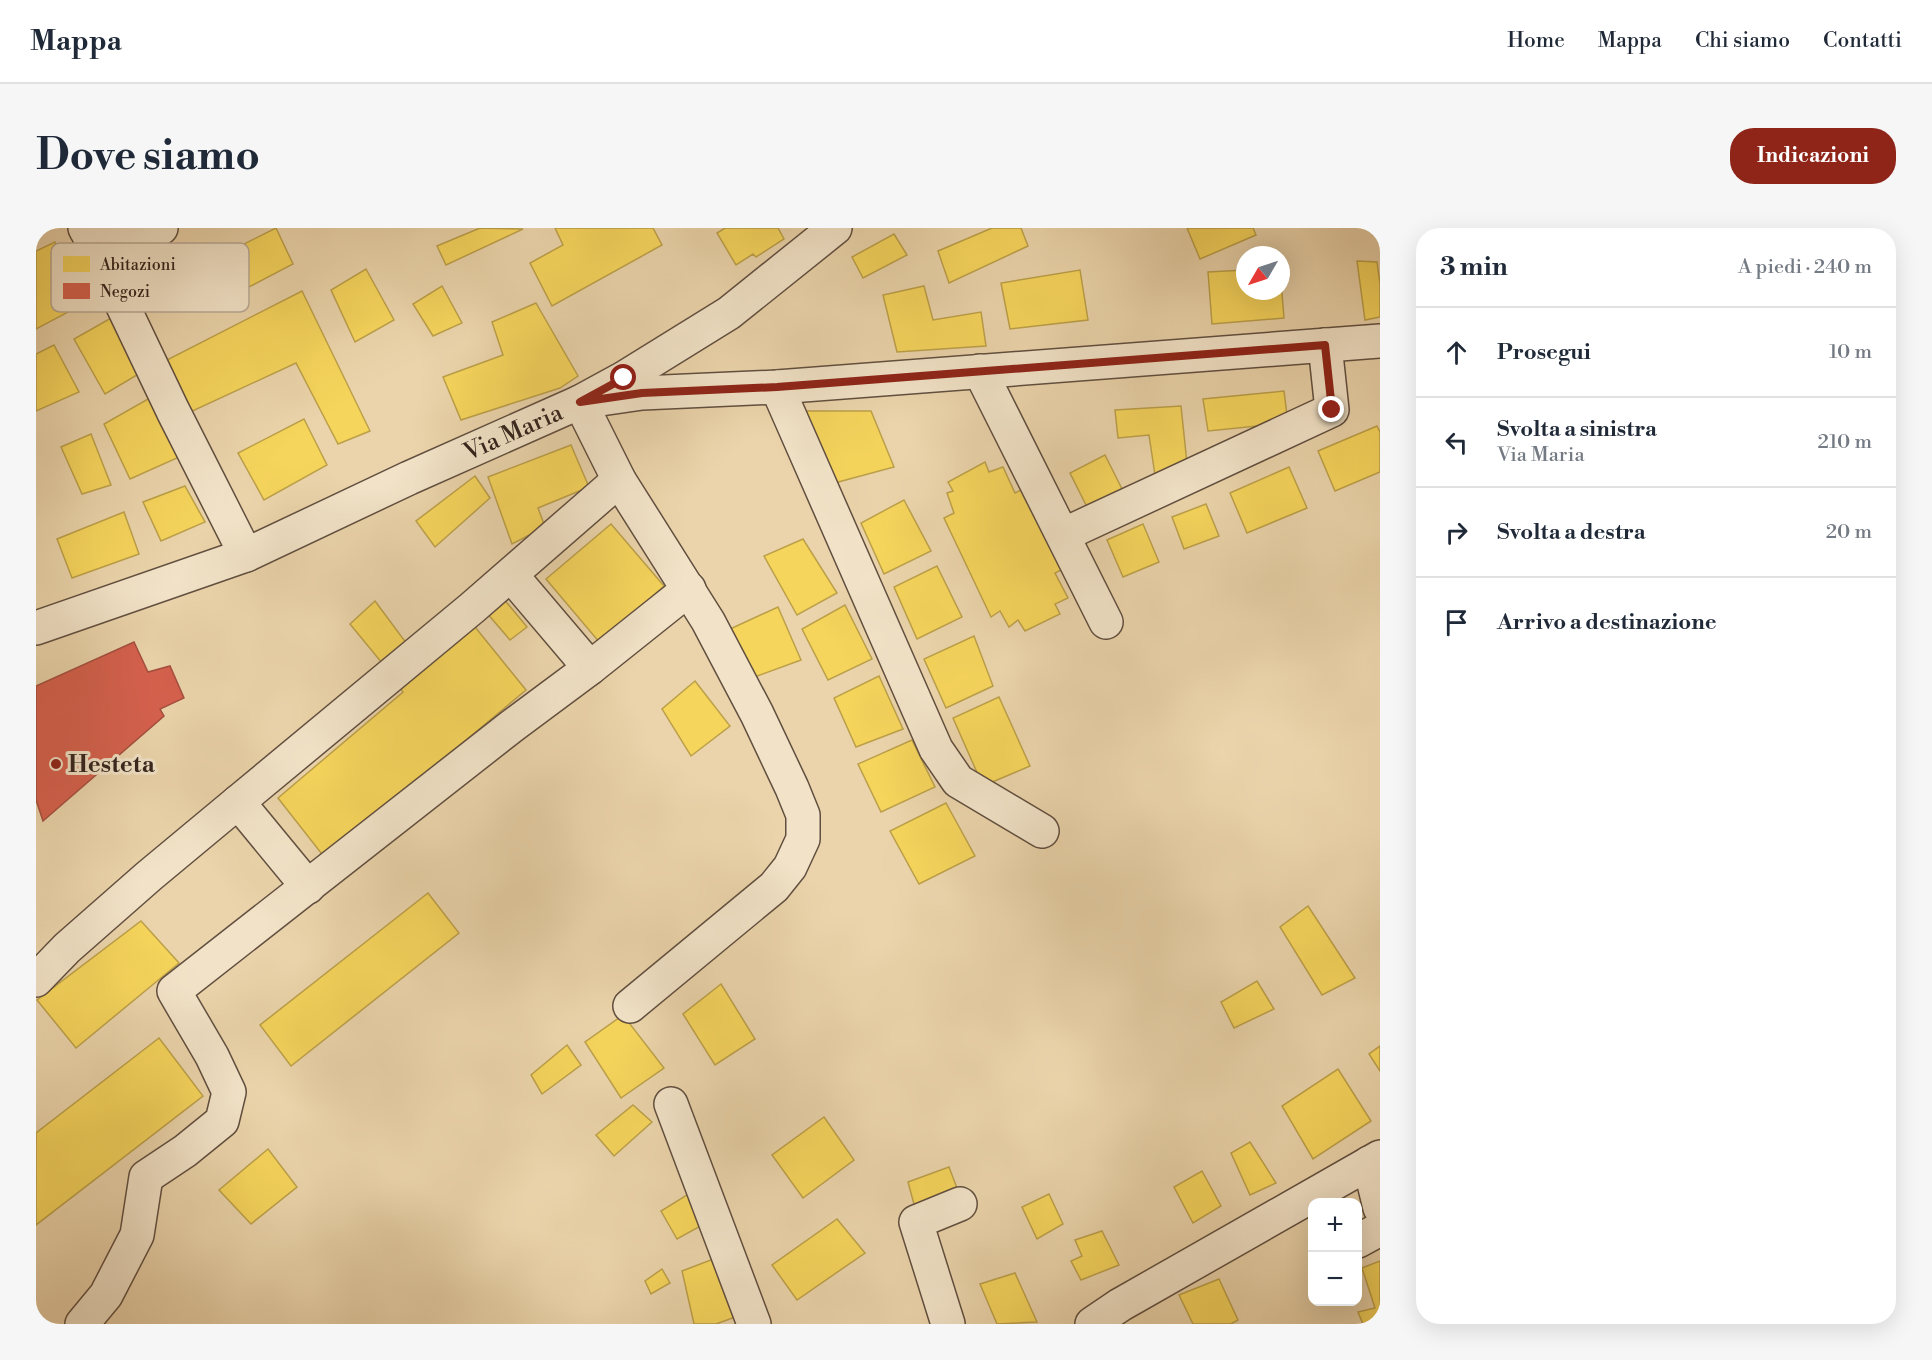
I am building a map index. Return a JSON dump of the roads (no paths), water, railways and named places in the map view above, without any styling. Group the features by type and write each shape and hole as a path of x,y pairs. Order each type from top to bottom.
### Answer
{"street":[{"path":"87,231 114,243 146,236 161,228"},
{"path":"630,1006 774,887 790,867 803,839 802,815 792,788 757,714 708,621 619,480 580,402 624,378 729,312 835,228"},
{"path":"126,312 246,555"},
{"name":"Via Maria","path":"36,628 246,555 409,478 580,402 642,393 777,387 1380,341"},
{"path":"1063,535 1332,410 1325,345"},
{"path":"980,371 1106,622"},
{"path":"777,387 936,749 958,781 1042,831"},
{"path":"36,980 67,948 149,876 512,574 619,480"},
{"path":"512,574 590,668"},
{"path":"82,1324 106,1295 137,1235 147,1177 185,1151 222,1121 229,1092 212,1056 174,991 512,726 590,668 689,588"},
{"path":"238,802 308,887"},
{"path":"671,1104 754,1324"},
{"path":"1092,1324 1120,1305 1375,1160 1380,1208"},
{"path":"948,1324 916,1222 960,1204"},
{"path":"1362,1239 1380,1229"}],"place":[{"name":"Hesteta","path":"56,764"}]}
